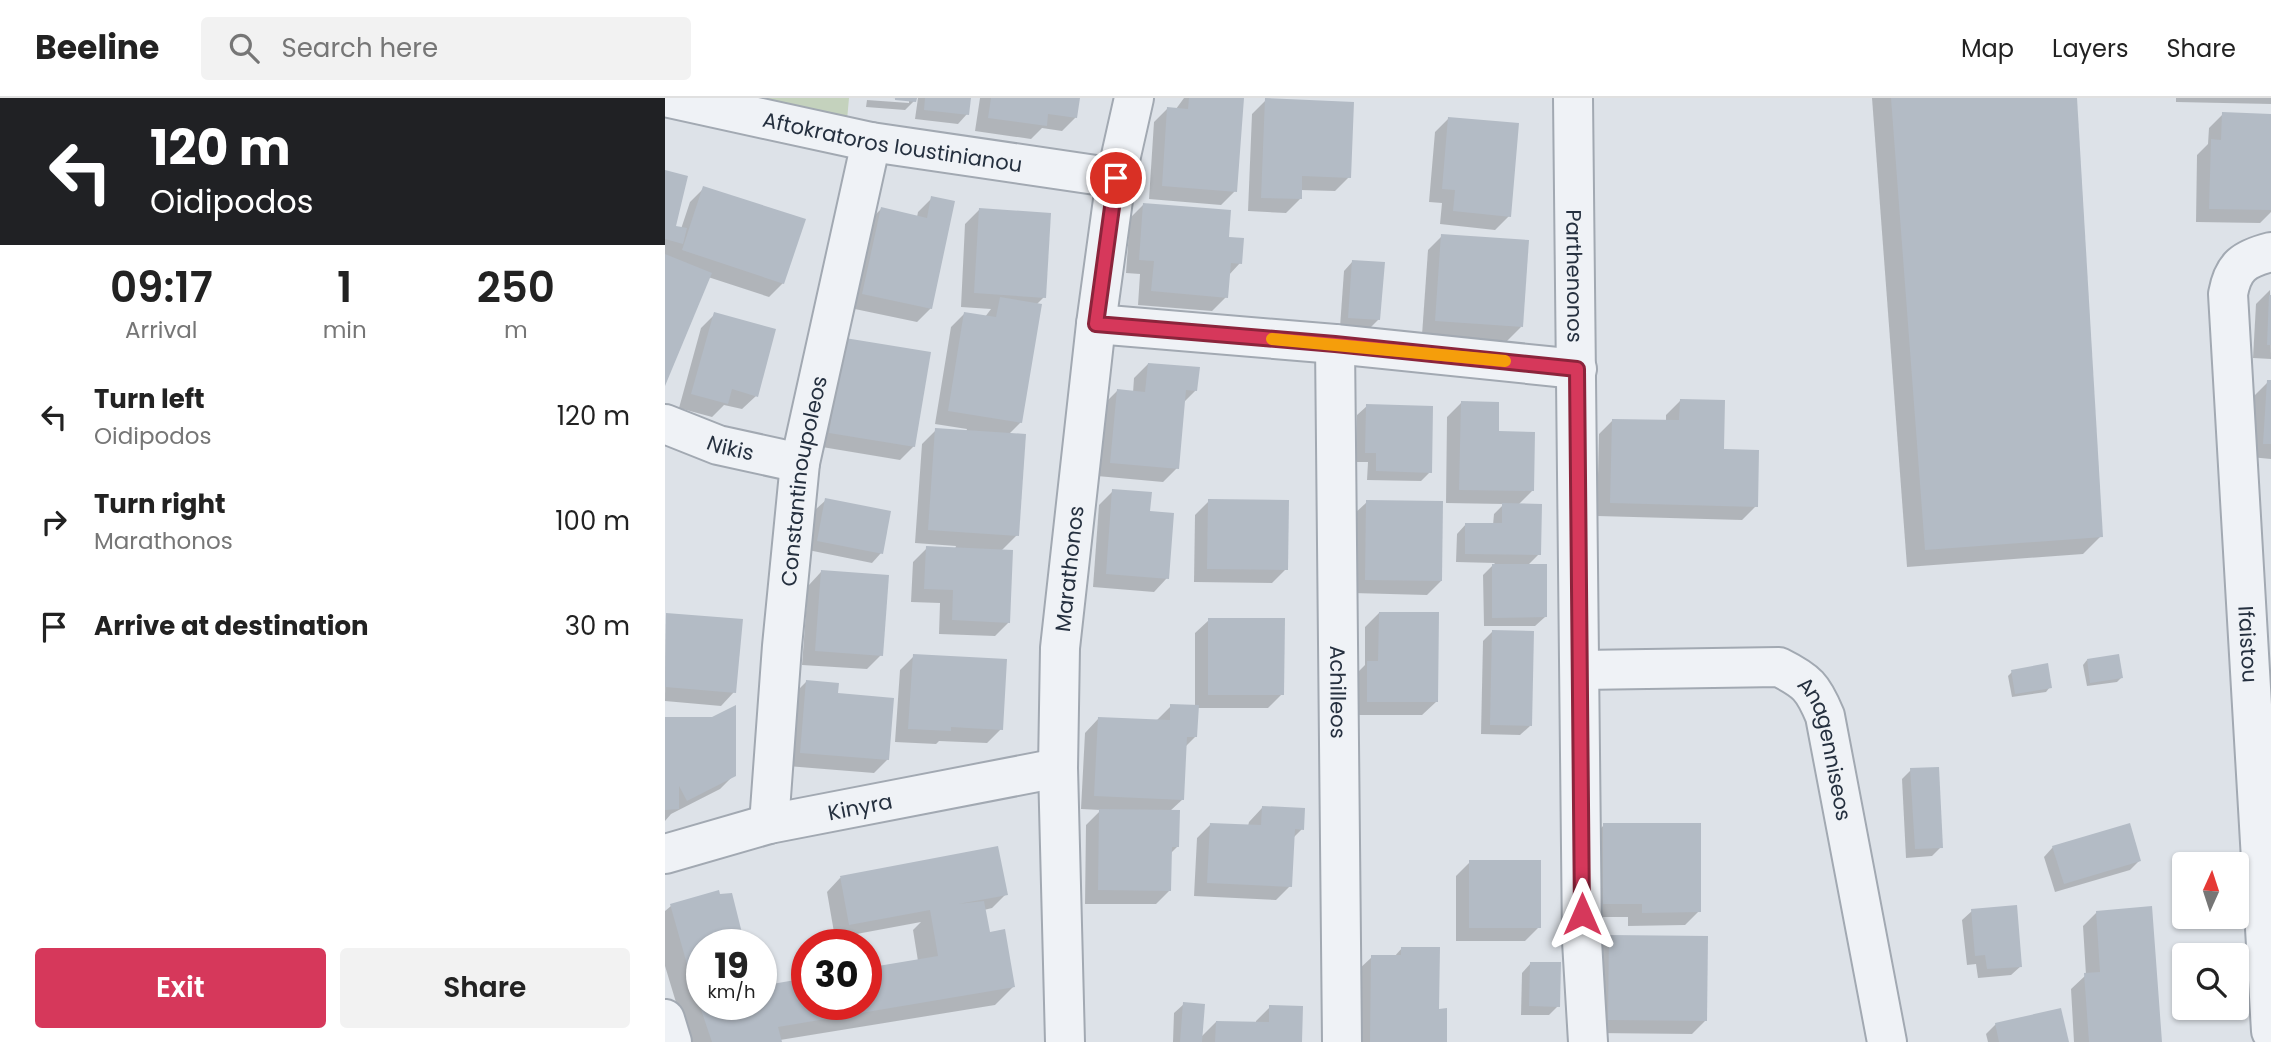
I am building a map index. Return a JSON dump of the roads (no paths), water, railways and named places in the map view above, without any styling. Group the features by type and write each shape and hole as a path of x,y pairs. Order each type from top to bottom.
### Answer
{"street":[{"name":"Aftokratoros Ioustinianou","path":"669,98 871,142 1116,178"},
{"name":"Marathonos","path":"1065,1042 1058,768 1060,648 1096,324 1116,178 1134,98"},
{"name":"Parthenonos","path":"1573,98 1582,941 1588,1042"},
{"name":"Constantinoupoleos","path":"769,824 782,646 800,463 871,142"},
{"name":"Ifaistou","path":"2256,258 2230,281 2228,294 2256,522 2271,1031"},
{"path":"1096,324 1335,344 1577,369"},
{"name":"Achilleos","path":"1335,344 1342,1042"},
{"name":"Nikis","path":"665,424 718,445 800,463"},
{"name":"Anagenniseos","path":"1581,670 1779,667 1798,676 1814,691 1825,716 1887,1042"},
{"name":"Kinyra","path":"665,854 769,824 1058,768"},
{"path":"665,1019 673,1042"}]}
